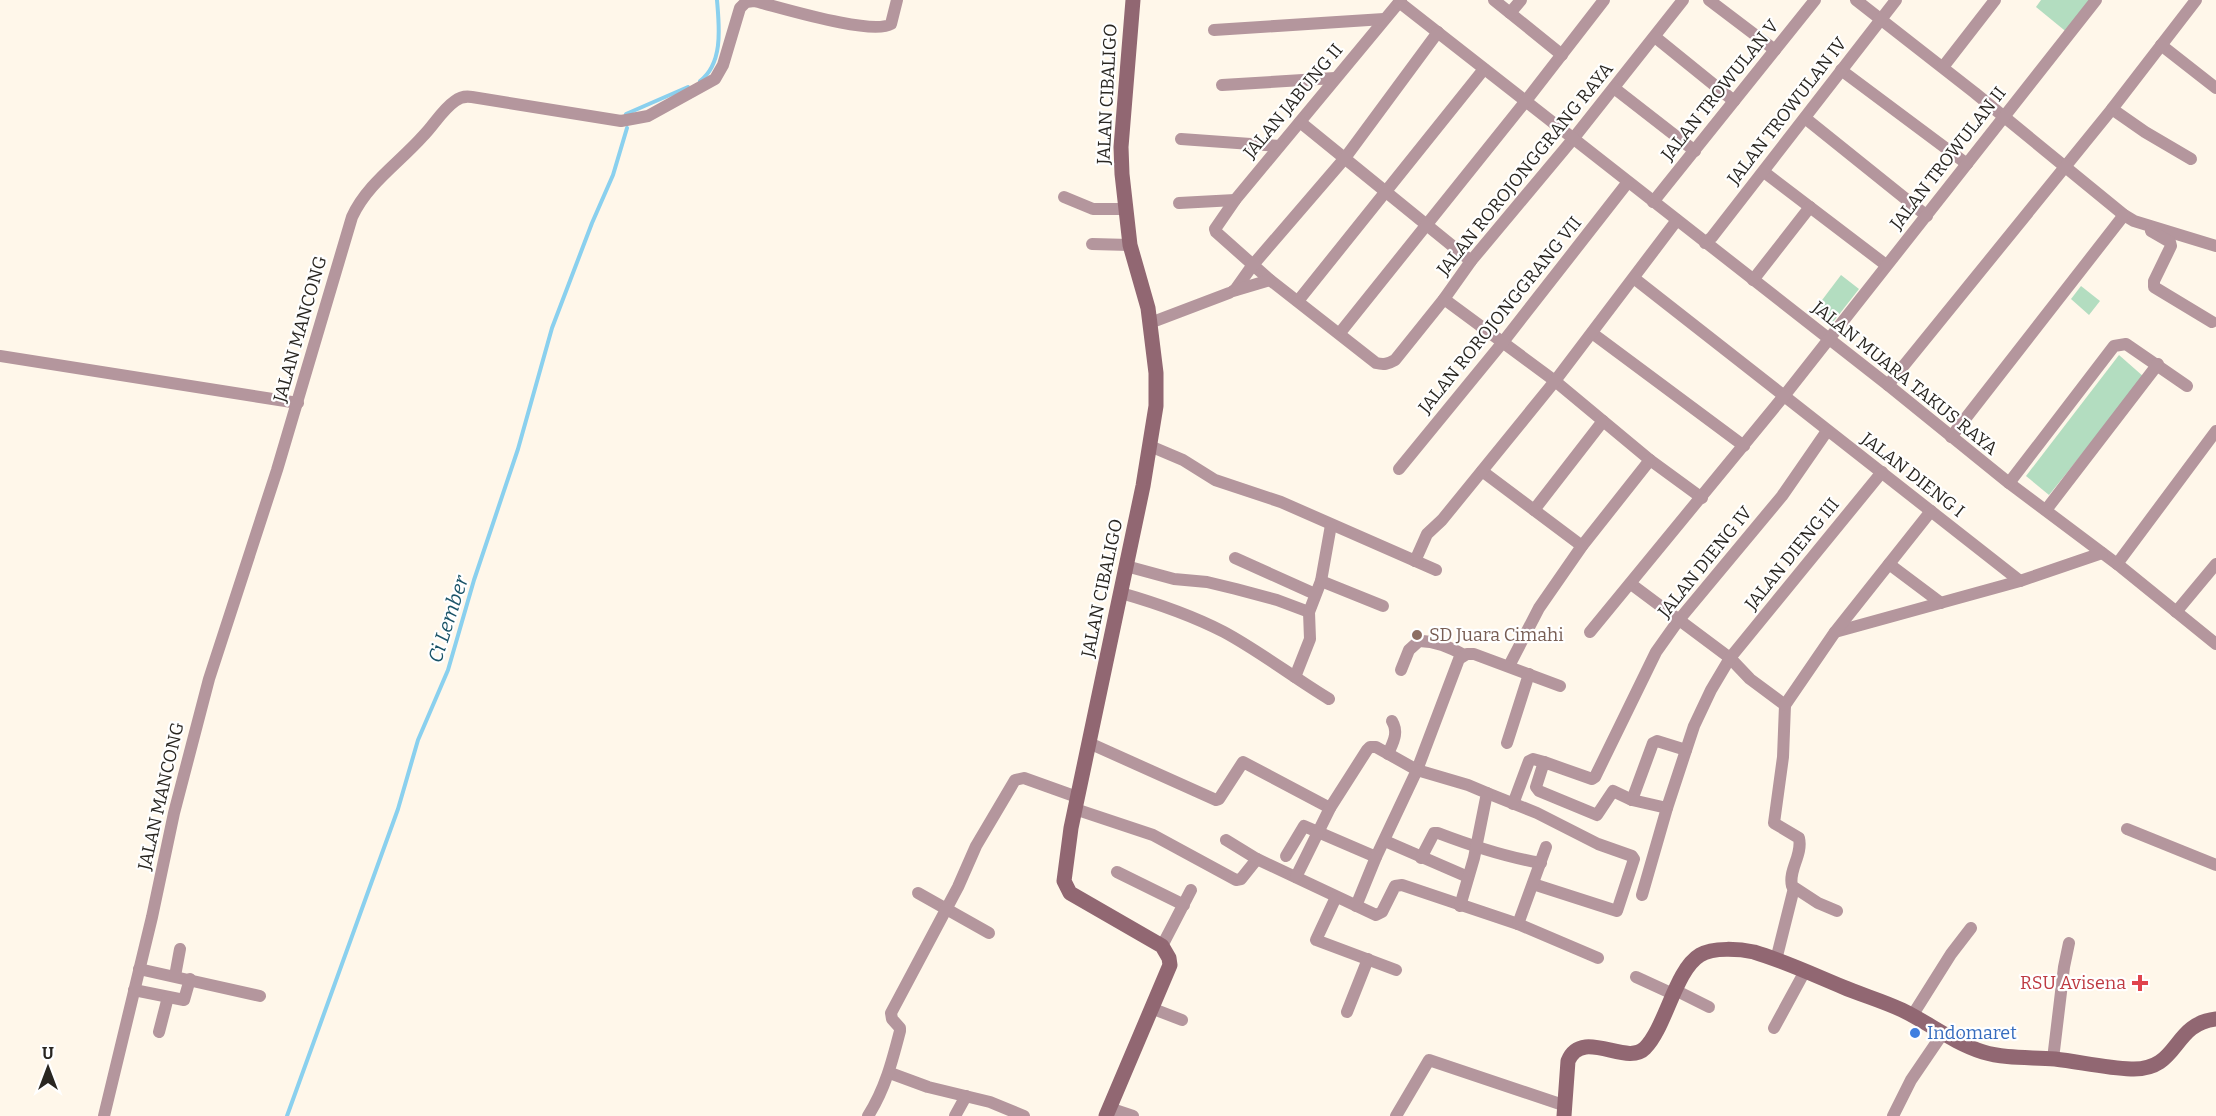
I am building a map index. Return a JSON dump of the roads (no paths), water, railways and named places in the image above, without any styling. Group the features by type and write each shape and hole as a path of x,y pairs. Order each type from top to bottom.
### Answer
{"main road":[{"name":"JALAN CIBALIGO","path":"1133,0 1121,147 1130,245 1149,316 1156,373 1156,406 1126,566 1076,803 1065,872 1066,887 1078,897 1162,946"},
{"path":"1108,1112 1170,965 1162,946"},
{"path":"1565,1111 1568,1062 1576,1049 1583,1047 1619,1052 1644,1050 1679,993 1693,961 1704,953 1752,952 1776,960 1912,1016 1979,1051 1991,1054 2131,1069 2146,1068 2165,1060 2182,1036 2193,1026 2216,1019"}],"street":[{"name":"JALAN MANCONG","path":"104,1116 174,813 209,679 298,403 357,206 455,100 468,96 621,122 648,116 701,88 720,74 740,8 746,2 754,1 850,24 879,28 891,24 897,0"},
{"path":"1494,0 1562,55"},
{"path":"1510,13 1521,0"},
{"path":"1343,329 1604,0"},
{"name":"JALAN ROROJONGGRANG RAYA","path":"1298,301 1376,363 1389,364 1395,360 1471,261 1573,139 1683,0"},
{"path":"1709,0 1775,50"},
{"name":"JALAN TROWULAN V","path":"1653,202 1815,0"},
{"path":"1856,0 1943,67 2129,218 2170,242 2171,246 2154,281 2154,286 2212,322"},
{"name":"JALAN TROWULAN IV","path":"1705,243 1764,172 1896,0"},
{"path":"1943,67 1995,0"},
{"name":"JALAN TROWULAN II","path":"1590,632 1784,397 2096,0"},
{"path":"1888,385 2112,109 2196,0"},
{"name":"JALAN JABUNG II","path":"1254,264 1216,232 1216,224 1400,1"},
{"name":"JALAN MUARA TAKUS RAYA","path":"1400,1 1525,102 2216,644"},
{"path":"1214,30 1384,19"},
{"path":"1232,291 1344,158 1438,32"},
{"path":"1655,37 1734,101"},
{"path":"2161,45 2216,88"},
{"path":"1254,264 1270,280 1298,301 1484,69"},
{"path":"1841,69 1967,164"},
{"path":"1222,85 1335,78"},
{"path":"1614,88 1695,151"},
{"path":"2112,109 2191,159"},
{"path":"1805,118 1927,216"},
{"path":"1300,122 1471,261"},
{"path":"1181,139 1279,146"},
{"path":"1764,172 1886,265"},
{"name":"JALAN ROROJONGGRANG VII","path":"1399,469 1503,342 1628,182"},
{"path":"1064,197 1093,209 1125,209"},
{"path":"1179,203 1235,200"},
{"path":"1754,280 1810,207"},
{"path":"2129,218 2216,246"},
{"path":"1951,437 2129,218"},
{"path":"1415,561 1427,534 1439,524 1555,381 1635,279 1677,220"},
{"path":"1092,244 1130,245"},
{"name":"JALAN DIENG I","path":"1635,279 2020,581"},
{"path":"1149,316 1270,280"},
{"path":"1444,299 1555,381 1650,460 1702,498"},
{"path":"1592,333 1744,446"},
{"path":"2009,483 2114,346 2126,344 2187,386"},
{"path":"0,356 298,403"},
{"path":"2046,510 2157,364"},
{"path":"1534,510 1603,420"},
{"name":"JALAN DIENG IV","path":"1544,762 1583,777 1594,778 1605,760 1656,652 1678,621 1782,496 1827,431"},
{"path":"2116,564 2216,431"},
{"path":"1150,446 1184,460 1215,480 1281,502 1436,570"},
{"path":"1509,666 1539,608 1582,546 1650,460"},
{"path":"1482,471 1582,546"},
{"name":"JALAN DIENG III","path":"1642,895 1694,726 1711,690 1730,658 1882,472"},
{"path":"1837,911 1818,903 1790,883 1799,853 1799,838 1774,823 1782,767 1785,705 1835,632 1931,511"},
{"path":"1295,677 1310,639 1309,612 1321,581 1331,525"},
{"path":"1835,632 2020,581 2102,553"},
{"path":"1235,558 1315,594"},
{"path":"1889,564 1941,603"},
{"path":"2176,612 2216,564"},
{"path":"1126,566 1174,579 1207,582 1236,589 1277,600 1309,612"},
{"path":"1321,581 1383,606"},
{"path":"1631,584 1730,658 1750,679 1785,705"},
{"path":"1120,593 1165,606 1222,631 1329,699"},
{"path":"1401,670 1409,650 1419,640 1448,646 1464,655"},
{"path":"1356,906 1376,856 1385,842 1417,770 1459,659 1464,655 1474,654 1560,686"},
{"path":"1507,743 1529,674"},
{"path":"1388,754 1396,733 1392,721"},
{"path":"1632,800 1653,743 1657,741 1686,750"},
{"path":"1089,743 1216,800 1219,799 1243,762 1330,808"},
{"path":"1296,878 1330,808 1366,750 1376,747 1417,770 1468,785 1537,813 1598,844 1632,856 1634,859 1618,910 1533,884"},
{"path":"1513,804 1529,761 1533,759 1544,762 1536,788 1539,791 1597,815 1613,791 1632,800 1667,808"},
{"path":"868,1116 879,1099 890,1073 900,1030 891,1014 958,887 976,846 1015,780 1024,778 1076,803 1153,835 1236,880 1241,879 1257,859"},
{"path":"1460,906 1476,848 1487,793"},
{"path":"1286,856 1304,826 1376,856"},
{"path":"2127,829 2216,865"},
{"path":"1421,858 1435,833 1476,848 1513,858 1541,862"},
{"path":"1226,840 1257,859 1376,915 1380,914 1394,888 1398,885 1518,924 1598,958"},
{"path":"1385,842 1468,878"},
{"path":"1518,924 1546,848"},
{"path":"1117,872 1184,905"},
{"path":"1776,960 1794,888"},
{"path":"1162,946 1191,890"},
{"path":"918,893 988,933"},
{"path":"1336,897 1316,940 1396,970"},
{"path":"1912,1016 1951,954 1971,928"},
{"path":"2053,1059 2069,943"},
{"path":"175,976 180,949"},
{"path":"1347,1012 1368,959"},
{"path":"139,969 260,996"},
{"path":"1774,1028 1805,971"},
{"path":"1636,977 1709,1007"},
{"path":"134,990 185,999 190,979"},
{"path":"159,1032 168,997"},
{"path":"1151,1008 1182,1020"},
{"path":"1893,1116 1911,1080 1943,1033"},
{"path":"1396,1116 1429,1060 1565,1111"},
{"path":"890,1073 928,1087 990,1102 1024,1116"},
{"path":"955,1116 966,1096"},
{"path":"1108,1112 1133,1116"}],"waterway":[{"name":"Ci Lember","path":"700,81 708,73 716,54 719,32 717,0"},
{"name":"Ci Lember","path":"626,114 688,87"},
{"name":"Ci Lember","path":"287,1116 398,809 418,740 448,670 474,580 518,449 552,328 613,175 627,128"}],"place":[{"name":"SD Juara Cimahi","path":"1417,635"},
{"name":"RSU Avisena","path":"2140,983"},
{"name":"Indomaret","path":"1915,1033"}]}
